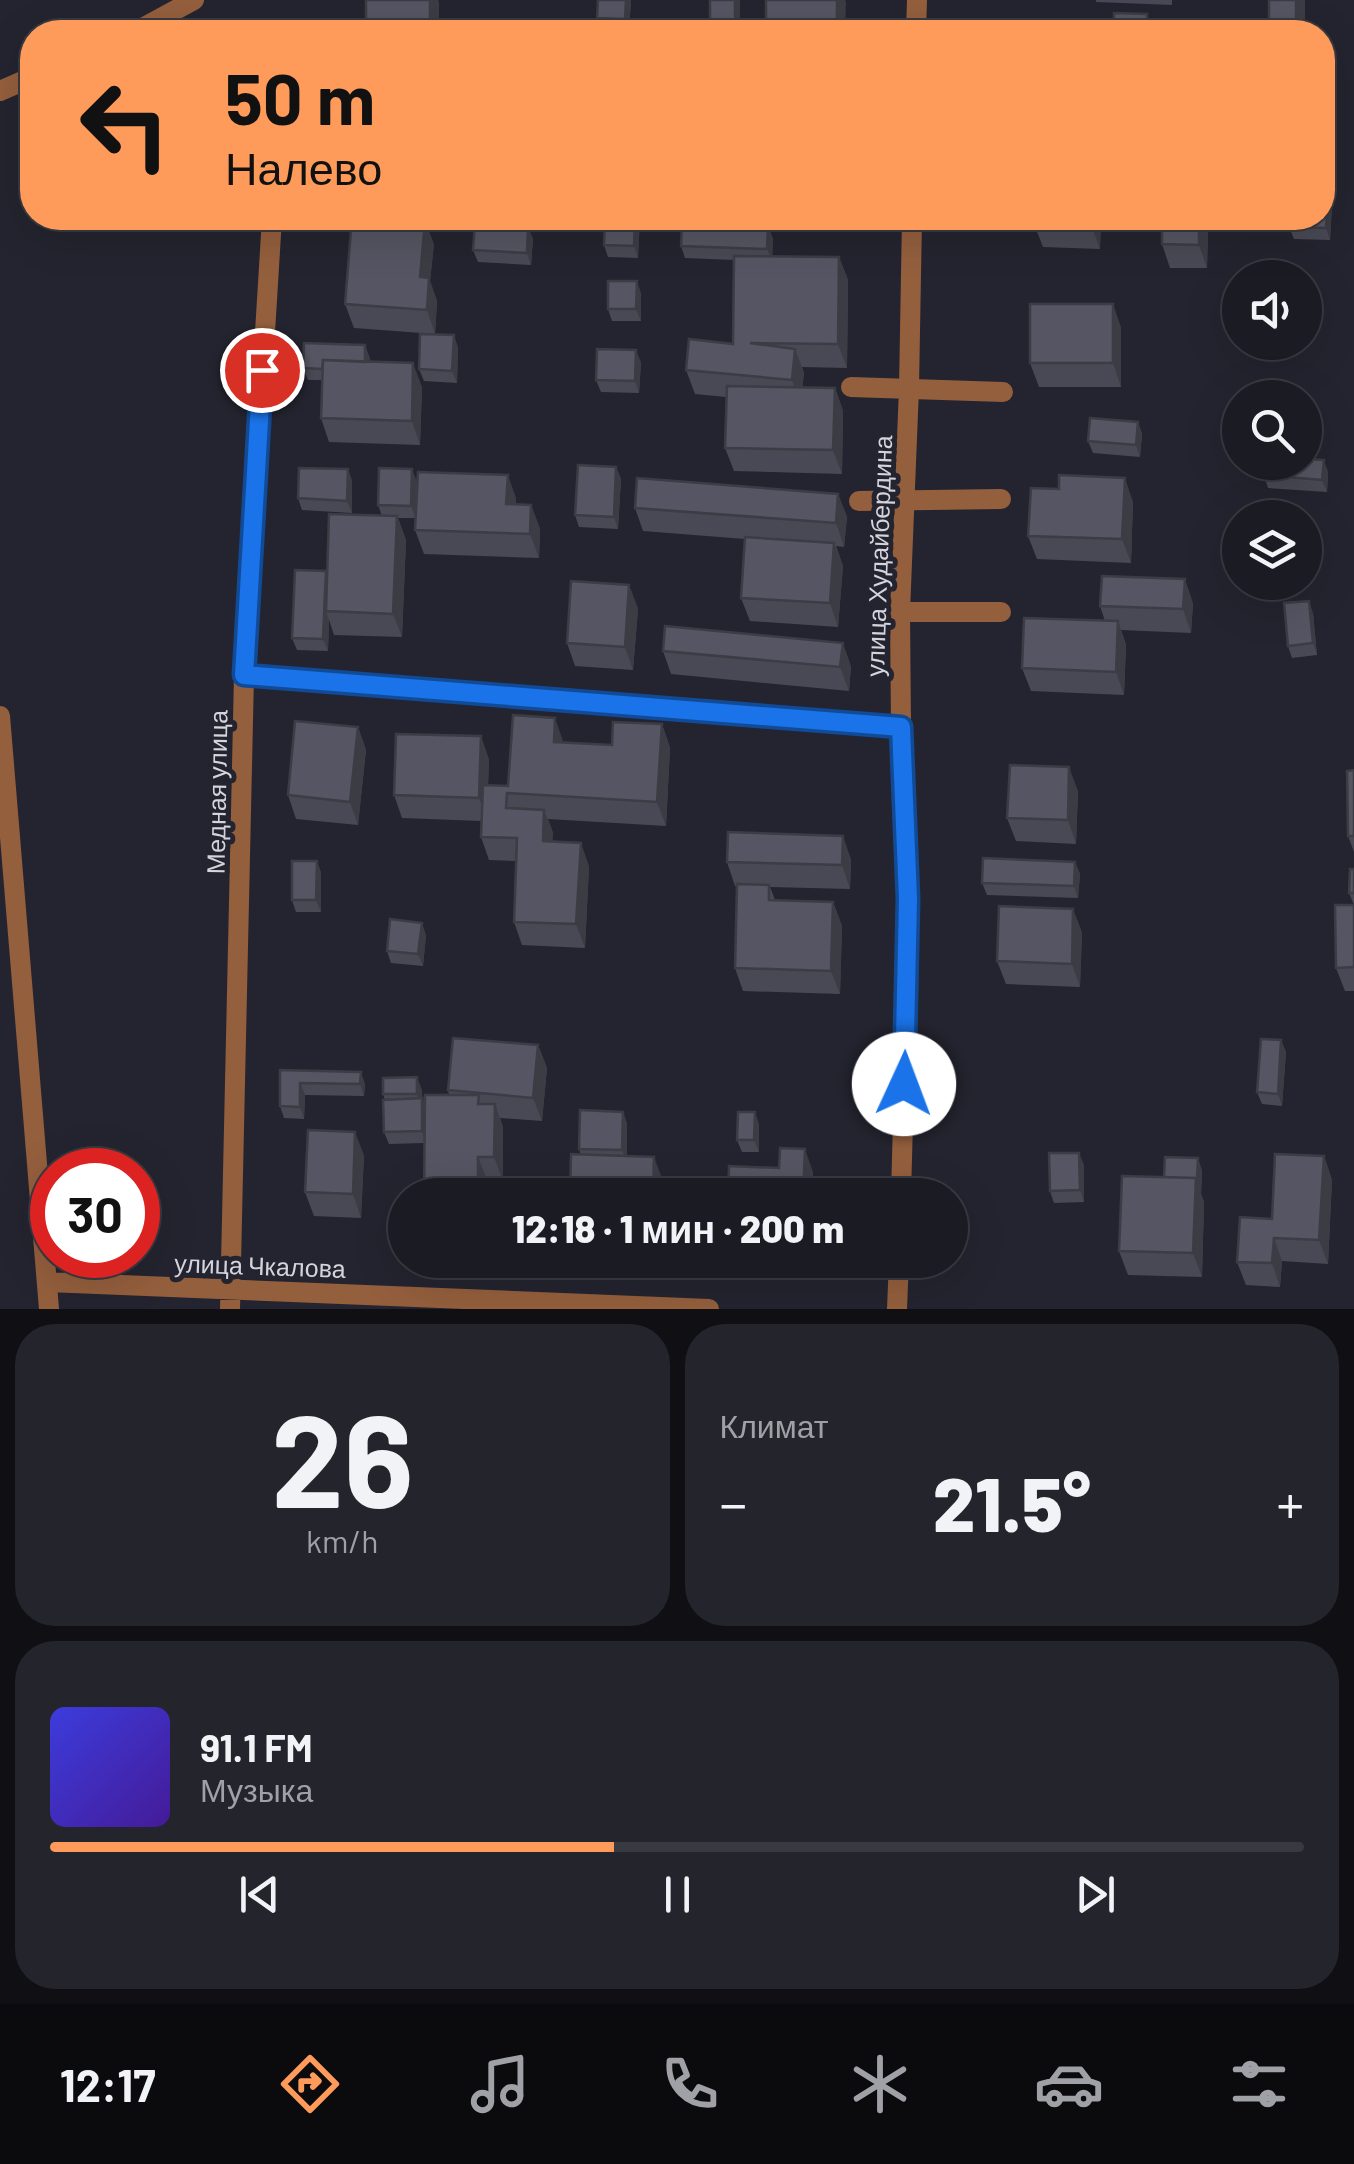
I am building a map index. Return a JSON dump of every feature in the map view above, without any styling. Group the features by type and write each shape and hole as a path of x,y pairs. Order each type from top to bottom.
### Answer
{"street":[{"path":"163,20 194,0"},
{"name":"Медная улица","path":"230,1300 244,675 271,230"},
{"name":"улица Худайбердина","path":"900,1178 908,899 900,612 910,388 912,230"},
{"path":"851,387 1002,392"},
{"path":"860,501 1002,499"},
{"path":"900,612 1001,612"},
{"path":"244,675 901,727"},
{"path":"0,716 49,1309"},
{"path":"898,1309 899,1278"},
{"name":"улица Чкалова","path":"48,1282 230,1300 709,1309"}],"building":[{"path":"366,0 430,0 430,20 366,20"},
{"path":"598,0 626,0 625,19 597,18"},
{"path":"710,0 735,0 735,20 710,20"},
{"path":"766,0 837,0 837,20 766,20"},
{"path":"1269,0 1296,0 1296,20 1269,20"},
{"path":"1114,13 1147,14 1147,20 1114,20"},
{"path":"351,230 424,230 420,277 429,278 427,310 345,304"},
{"path":"474,230 528,230 527,253 473,250"},
{"path":"605,230 635,230 634,246 604,245"},
{"path":"682,230 768,230 767,249 681,246"},
{"path":"1162,230 1199,230 1199,245 1162,244"},
{"path":"734,256 839,257 838,344 750,343 795,349 792,380 686,370 689,339 733,344"},
{"path":"608,281 637,281 636,309 608,309"},
{"path":"1030,304 1113,304 1113,363 1030,363"},
{"path":"420,334 454,335 452,371 419,369"},
{"path":"304,343 365,345 365,362 323,360 322,369 303,368"},
{"path":"597,349 636,350 635,381 596,380"},
{"path":"323,360 413,363 412,421 321,418"},
{"path":"727,386 835,388 833,450 725,448"},
{"path":"1090,418 1138,422 1136,445 1088,441"},
{"path":"578,465 616,467 614,517 575,515"},
{"path":"299,468 348,469 347,501 298,498"},
{"path":"379,468 412,469 411,506 378,505"},
{"path":"418,472 508,475 506,504 531,505 530,534 415,530"},
{"path":"1059,475 1125,478 1122,539 1028,536 1031,488 1059,489"},
{"path":"637,478 838,494 836,523 635,508"},
{"path":"329,514 397,516 393,614 326,611"},
{"path":"745,537 834,543 830,603 741,598"},
{"path":"295,570 326,571 323,639 292,638"},
{"path":"1102,576 1185,579 1183,609 1100,606"},
{"path":"571,581 629,585 625,647 567,643"},
{"path":"1309,601 1313,643 1288,646 1284,603"},
{"path":"1024,618 1118,621 1116,672 1022,668"},
{"path":"665,626 843,643 840,667 663,651"},
{"path":"513,715 555,718 554,742 612,745 613,722 662,724 657,802 507,793 506,808 544,810 543,841 581,843 576,924 514,922 517,838 481,837 483,785 508,786"},
{"path":"295,721 358,727 350,802 288,795"},
{"path":"396,734 481,736 479,798 394,795"},
{"path":"1010,765 1069,767 1068,820 1007,818"},
{"path":"1354,770 1354,836 1348,836 1347,771"},
{"path":"728,832 843,836 842,865 727,862"},
{"path":"983,858 1075,862 1074,886 982,883"},
{"path":"292,861 317,861 316,900 292,900"},
{"path":"1350,869 1354,869 1354,893 1349,893"},
{"path":"737,884 769,885 769,900 833,902 831,971 735,968"},
{"path":"1335,905 1354,905 1354,967 1336,968"},
{"path":"999,906 1073,909 1072,964 997,961"},
{"path":"390,919 422,923 418,954 387,951"},
{"path":"453,1038 538,1045 533,1098 448,1090"},
{"path":"1261,1039 1281,1040 1278,1094 1257,1092"},
{"path":"280,1070 361,1072 360,1084 300,1083 300,1107 280,1106"},
{"path":"417,1077 417,1094 383,1094 383,1078"},
{"path":"425,1095 479,1095 478,1104 495,1104 494,1157 478,1157 478,1178 424,1178"},
{"path":"422,1098 422,1131 384,1132 383,1100"},
{"path":"580,1110 623,1112 622,1150 579,1149"},
{"path":"738,1112 755,1112 754,1140 737,1140"},
{"path":"308,1130 355,1132 353,1194 305,1192"},
{"path":"780,1148 805,1149 804,1178 729,1178 729,1166 779,1168"},
{"path":"1049,1153 1079,1153 1080,1190 1050,1191"},
{"path":"571,1154 654,1157 653,1178 570,1178"},
{"path":"1275,1154 1324,1156 1319,1240 1274,1238 1272,1263 1237,1262 1240,1217 1272,1219"},
{"path":"1165,1157 1198,1158 1197,1182 1196,1178 1164,1177"},
{"path":"1122,1176 1196,1178 1193,1253 1119,1251"}],"route":[{"path":"262,370 244,675 901,727 908,899 904,1084"}]}
